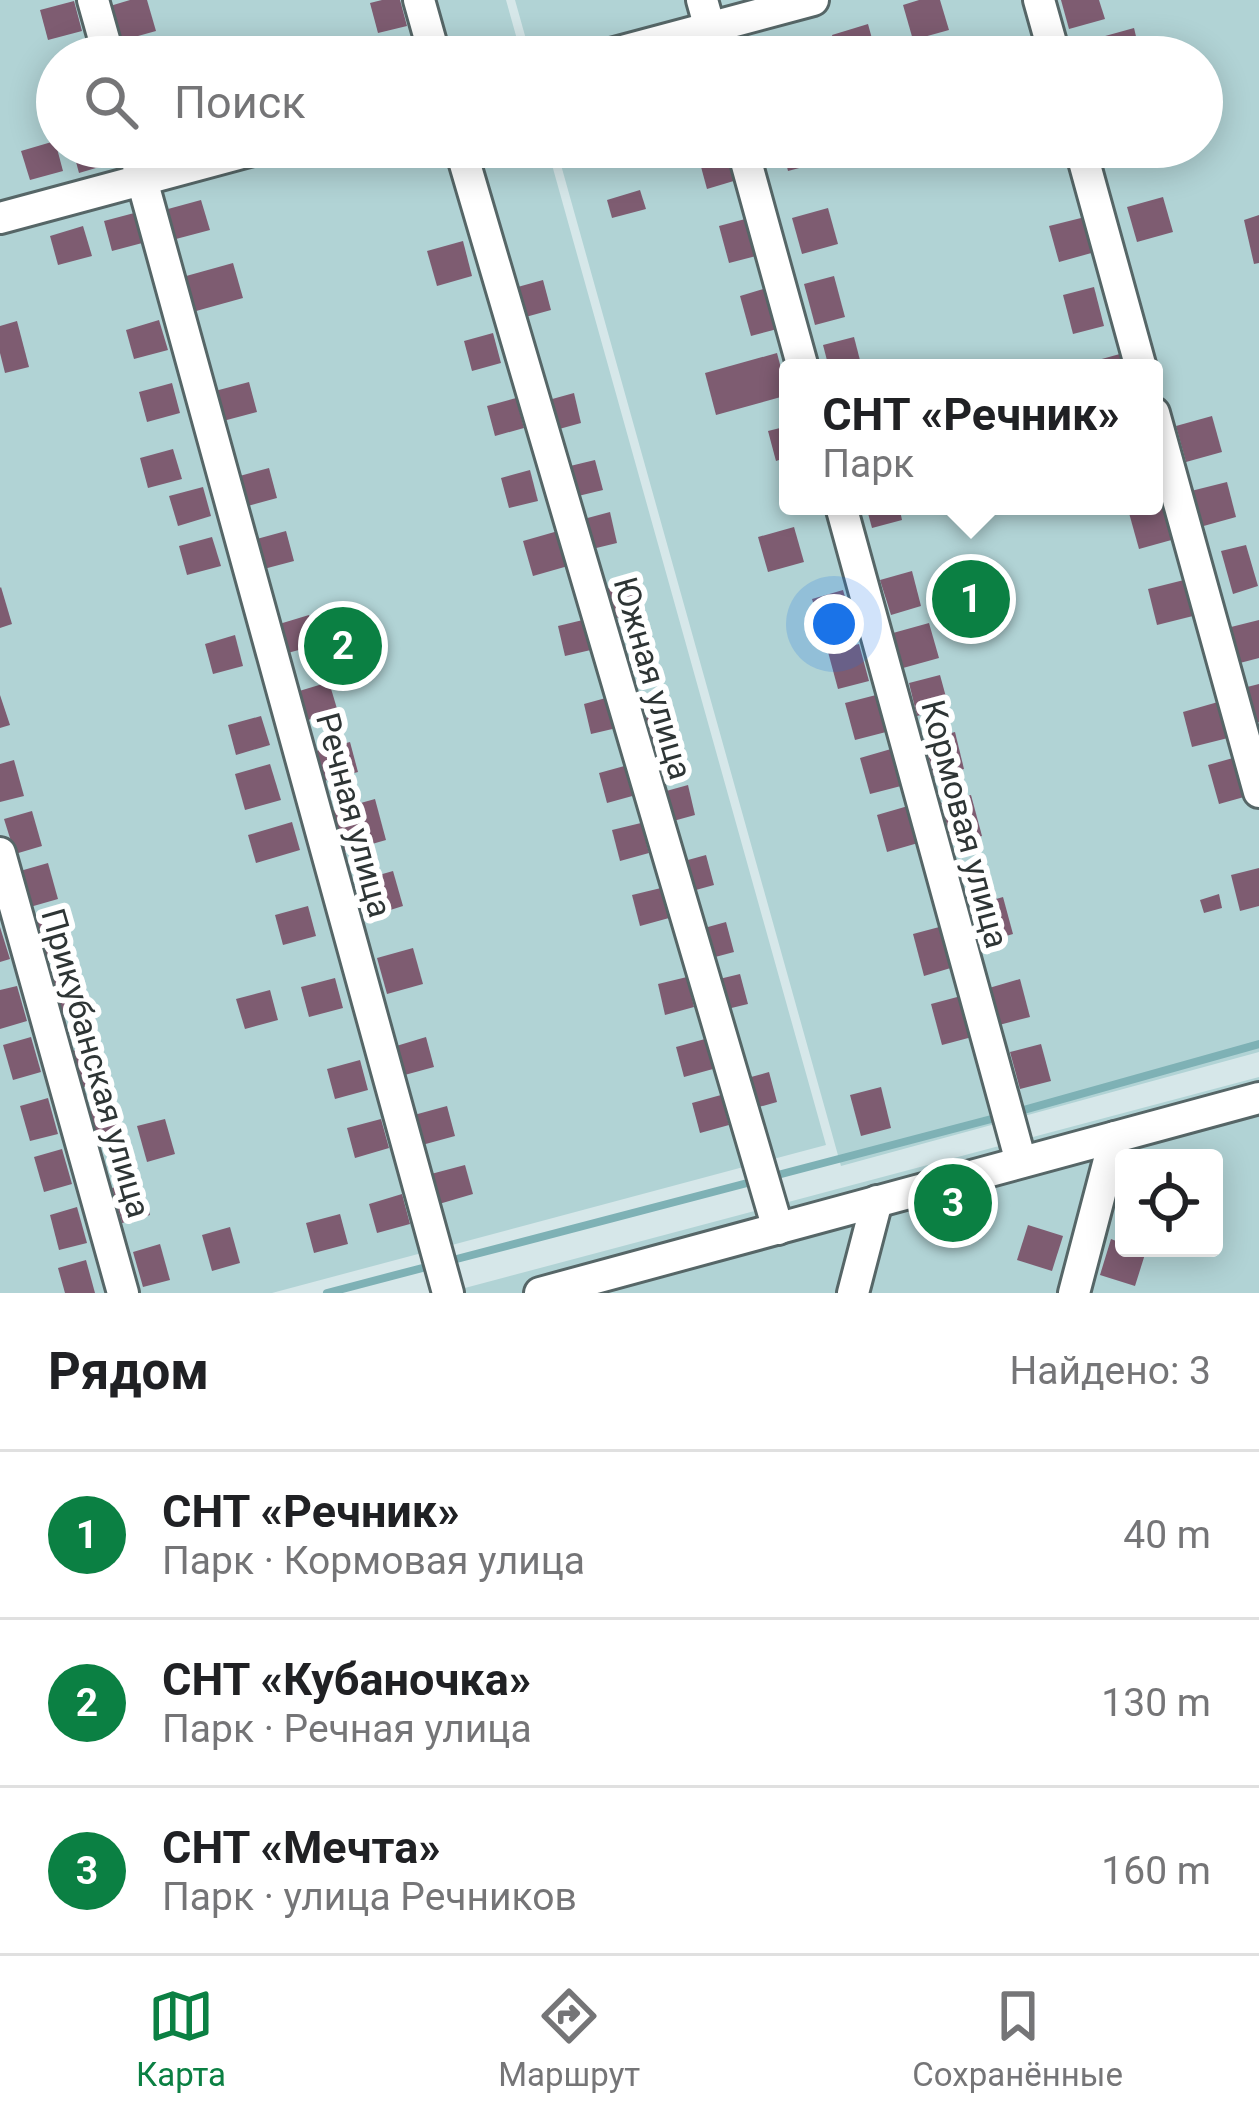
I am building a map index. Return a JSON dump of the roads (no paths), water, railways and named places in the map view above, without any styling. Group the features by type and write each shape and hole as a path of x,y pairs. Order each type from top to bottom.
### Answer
{"street":[{"path":"93,0 103,36"},
{"path":"419,0 429,36"},
{"path":"710,29 813,0"},
{"path":"1040,0 1049,36"},
{"name":"Речная улица","path":"139,168 442,1273"},
{"path":"0,218 189,168"},
{"name":"Южная улица","path":"466,168 778,1229"},
{"path":"748,168 801,359"},
{"path":"1086,168 1139,359"},
{"path":"1163,445 1259,792"},
{"name":"Кормовая улица","path":"843,515 1021,1162"},
{"name":"Прикубанская улица","path":"0,853 123,1293"},
{"path":"540,1293 639,1280 778,1229 1259,1098"},
{"path":"1074,1293 1115,1137"},
{"path":"853,1293 877,1201"}],"waterway":[{"path":"1013,1113 1259,1044"},
{"path":"770,1177 999,1117"},
{"path":"445,1262 755,1181"},
{"path":"327,1293 430,1266"}],"place":[{"name":"СНТ «Речник»","path":"971,599"},
{"name":"СНТ «Кубаночка»","path":"343,646"},
{"name":"СНТ «Мечта»","path":"953,1203"}]}
